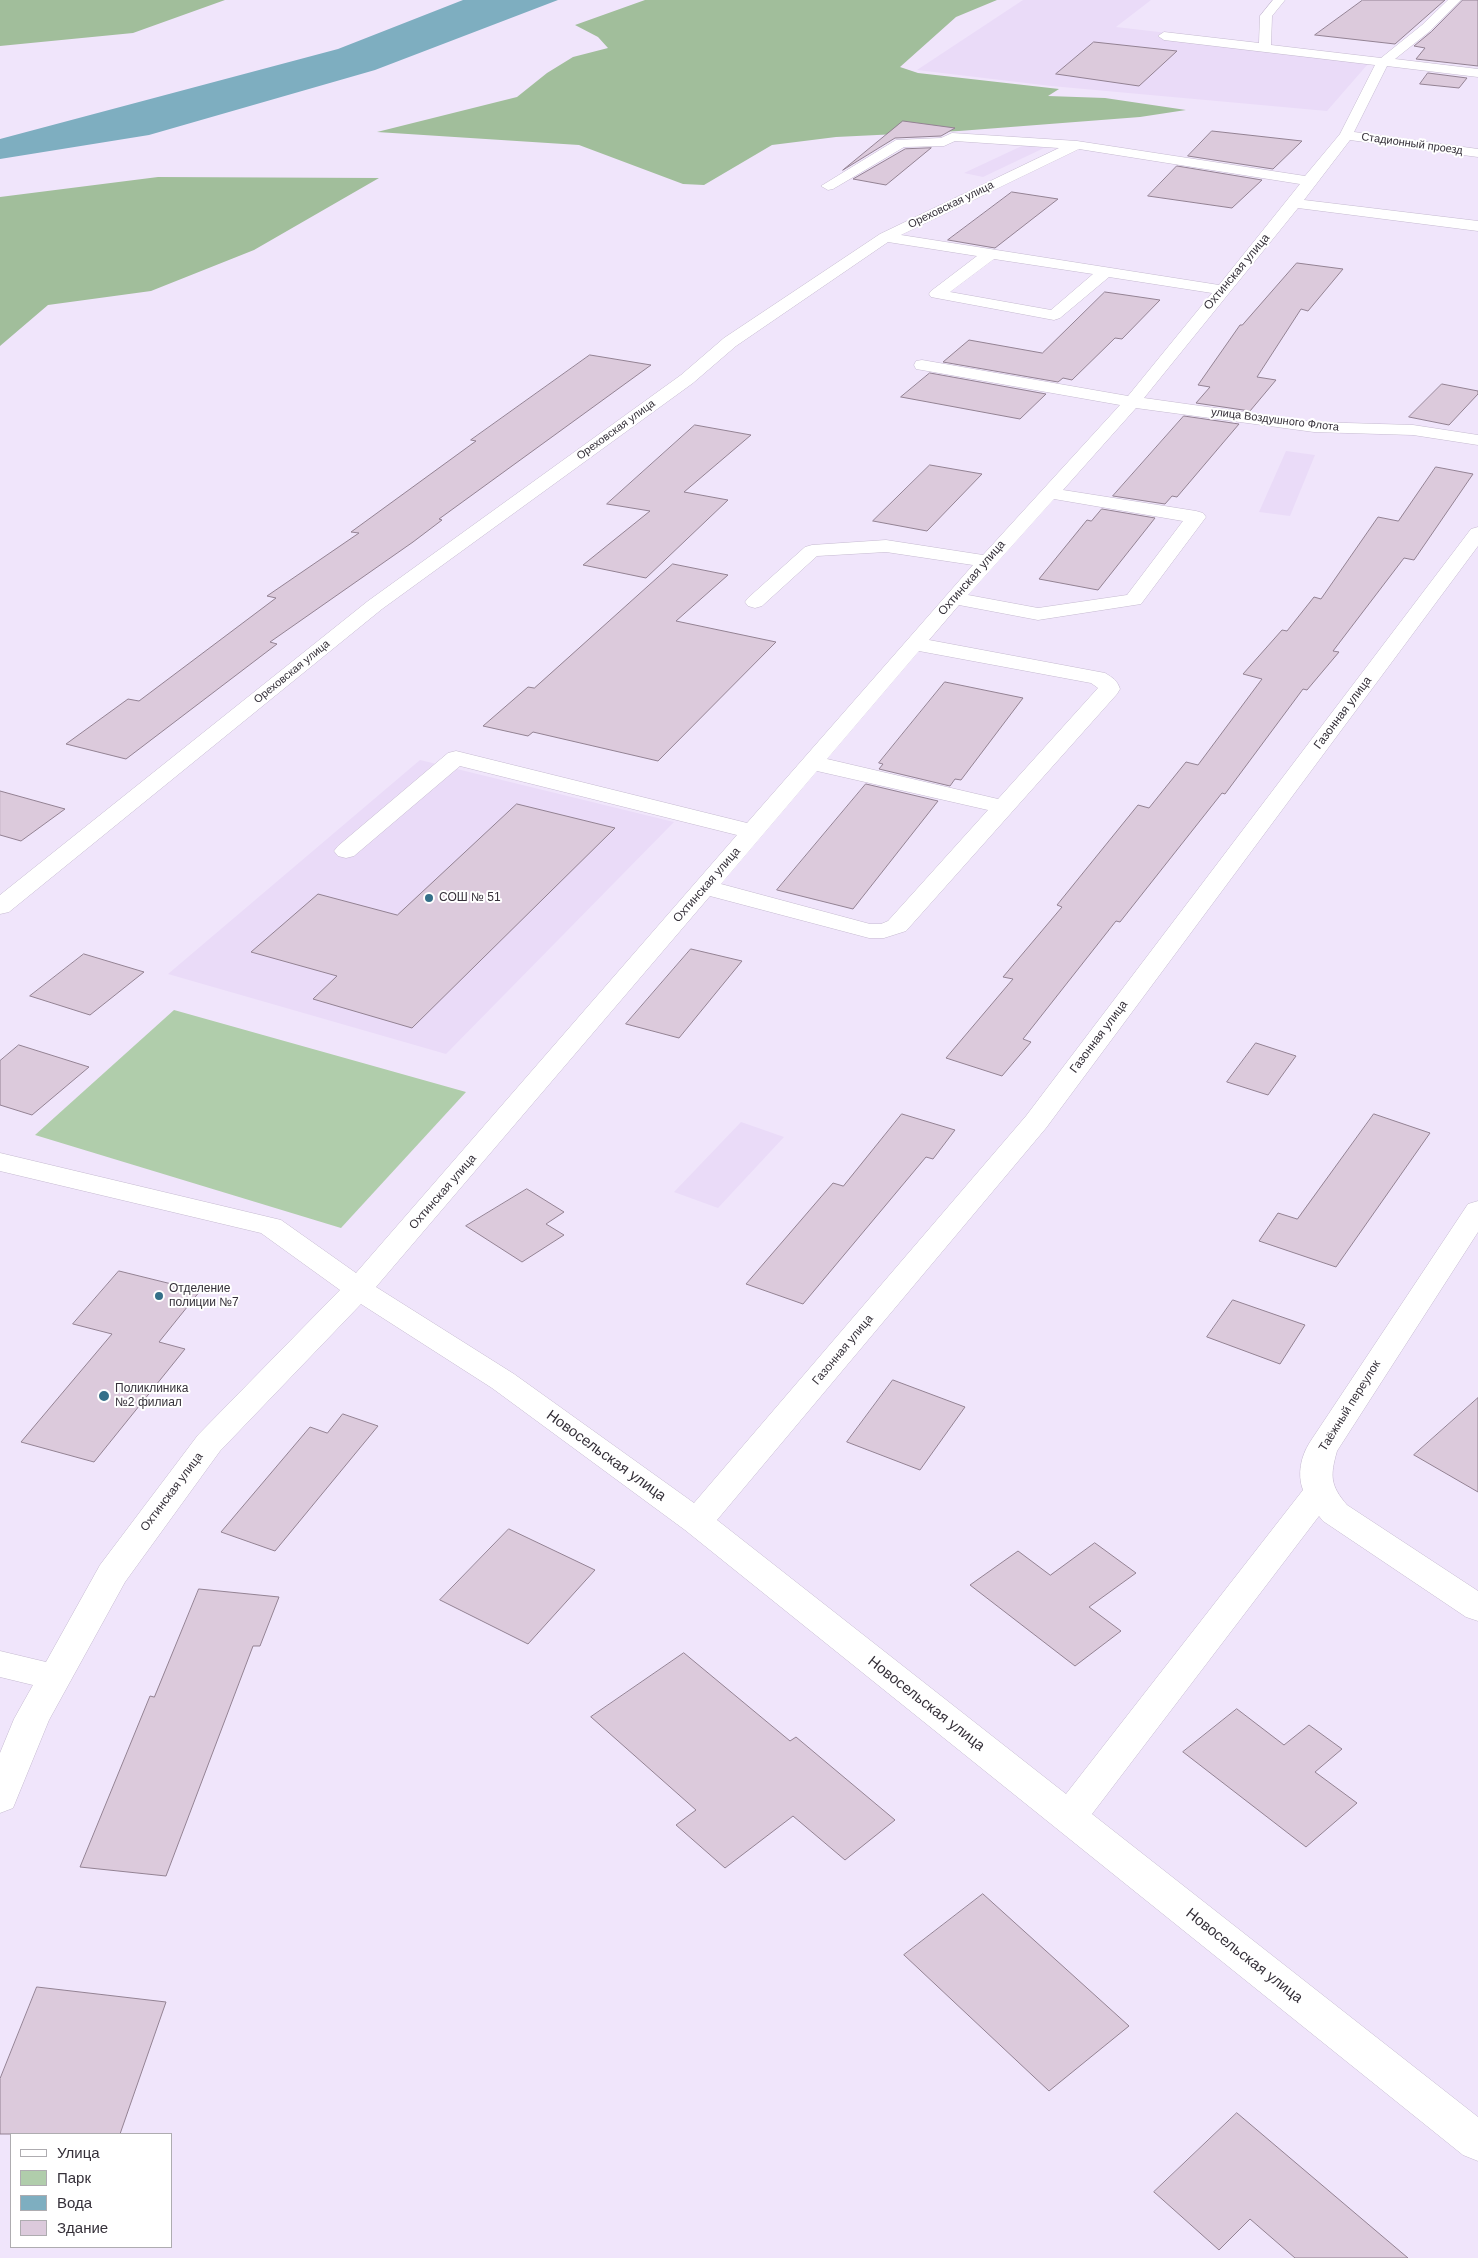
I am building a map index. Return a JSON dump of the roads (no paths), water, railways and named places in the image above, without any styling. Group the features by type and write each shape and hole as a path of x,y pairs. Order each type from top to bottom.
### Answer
{"street":[{"path":"1266,48 1266,16 1279,0"},
{"name":"Охтинская улица","path":"0,1798 32,1719 112,1574 209,1443 358,1289 986,561 1132,402 1294,204 1309,181 1346,135 1382,63 1426,28 1455,0"},
{"path":"1164,36 1478,73"},
{"name":"Стадионный проезд","path":"1346,135 1478,153"},
{"path":"828,186 901,143 944,142 952,137 1077,145 1309,181"},
{"name":"Ореховская улица","path":"0,907 375,605 687,380 730,342 885,237 1077,145"},
{"path":"1294,204 1478,226"},
{"path":"885,237 1222,290"},
{"path":"990,254 937,294 1054,315 1105,272"},
{"name":"улица Воздушного Флота","path":"922,365 1132,402 1314,427 1413,430 1478,440"},
{"path":"954,598 1038,614 1134,600 1196,518 1049,493"},
{"name":"Газонная улица","path":"697,1522 1036,1122 1478,533"},
{"path":"754,602 812,551 886,546 986,561"},
{"path":"705,887 869,931 884,931 897,926 1109,689 1107,683 1097,678 915,644"},
{"path":"346,851 456,758 753,832"},
{"path":"813,763 1003,807"},
{"name":"Новосельская улица","path":"0,1162 271,1226 358,1289 503,1382 697,1522 1478,2142"},
{"name":"Таёжный переулок","path":"1478,1210 1321,1450 1314,1472 1319,1492 1335,1513 1478,1608"},
{"path":"1068,1817 1319,1492"},
{"path":"0,1664 54,1677"}],"water":[{"path":"463,0 558,0 375,70 149,135 0,159 0,139 338,49"}],"place":[{"name":"СОШ № 51","path":"429,898"},
{"name":"Отделение полиции №7","path":"159,1296"},
{"name":"Поликлиника №2 филиал","path":"104,1396"}]}
